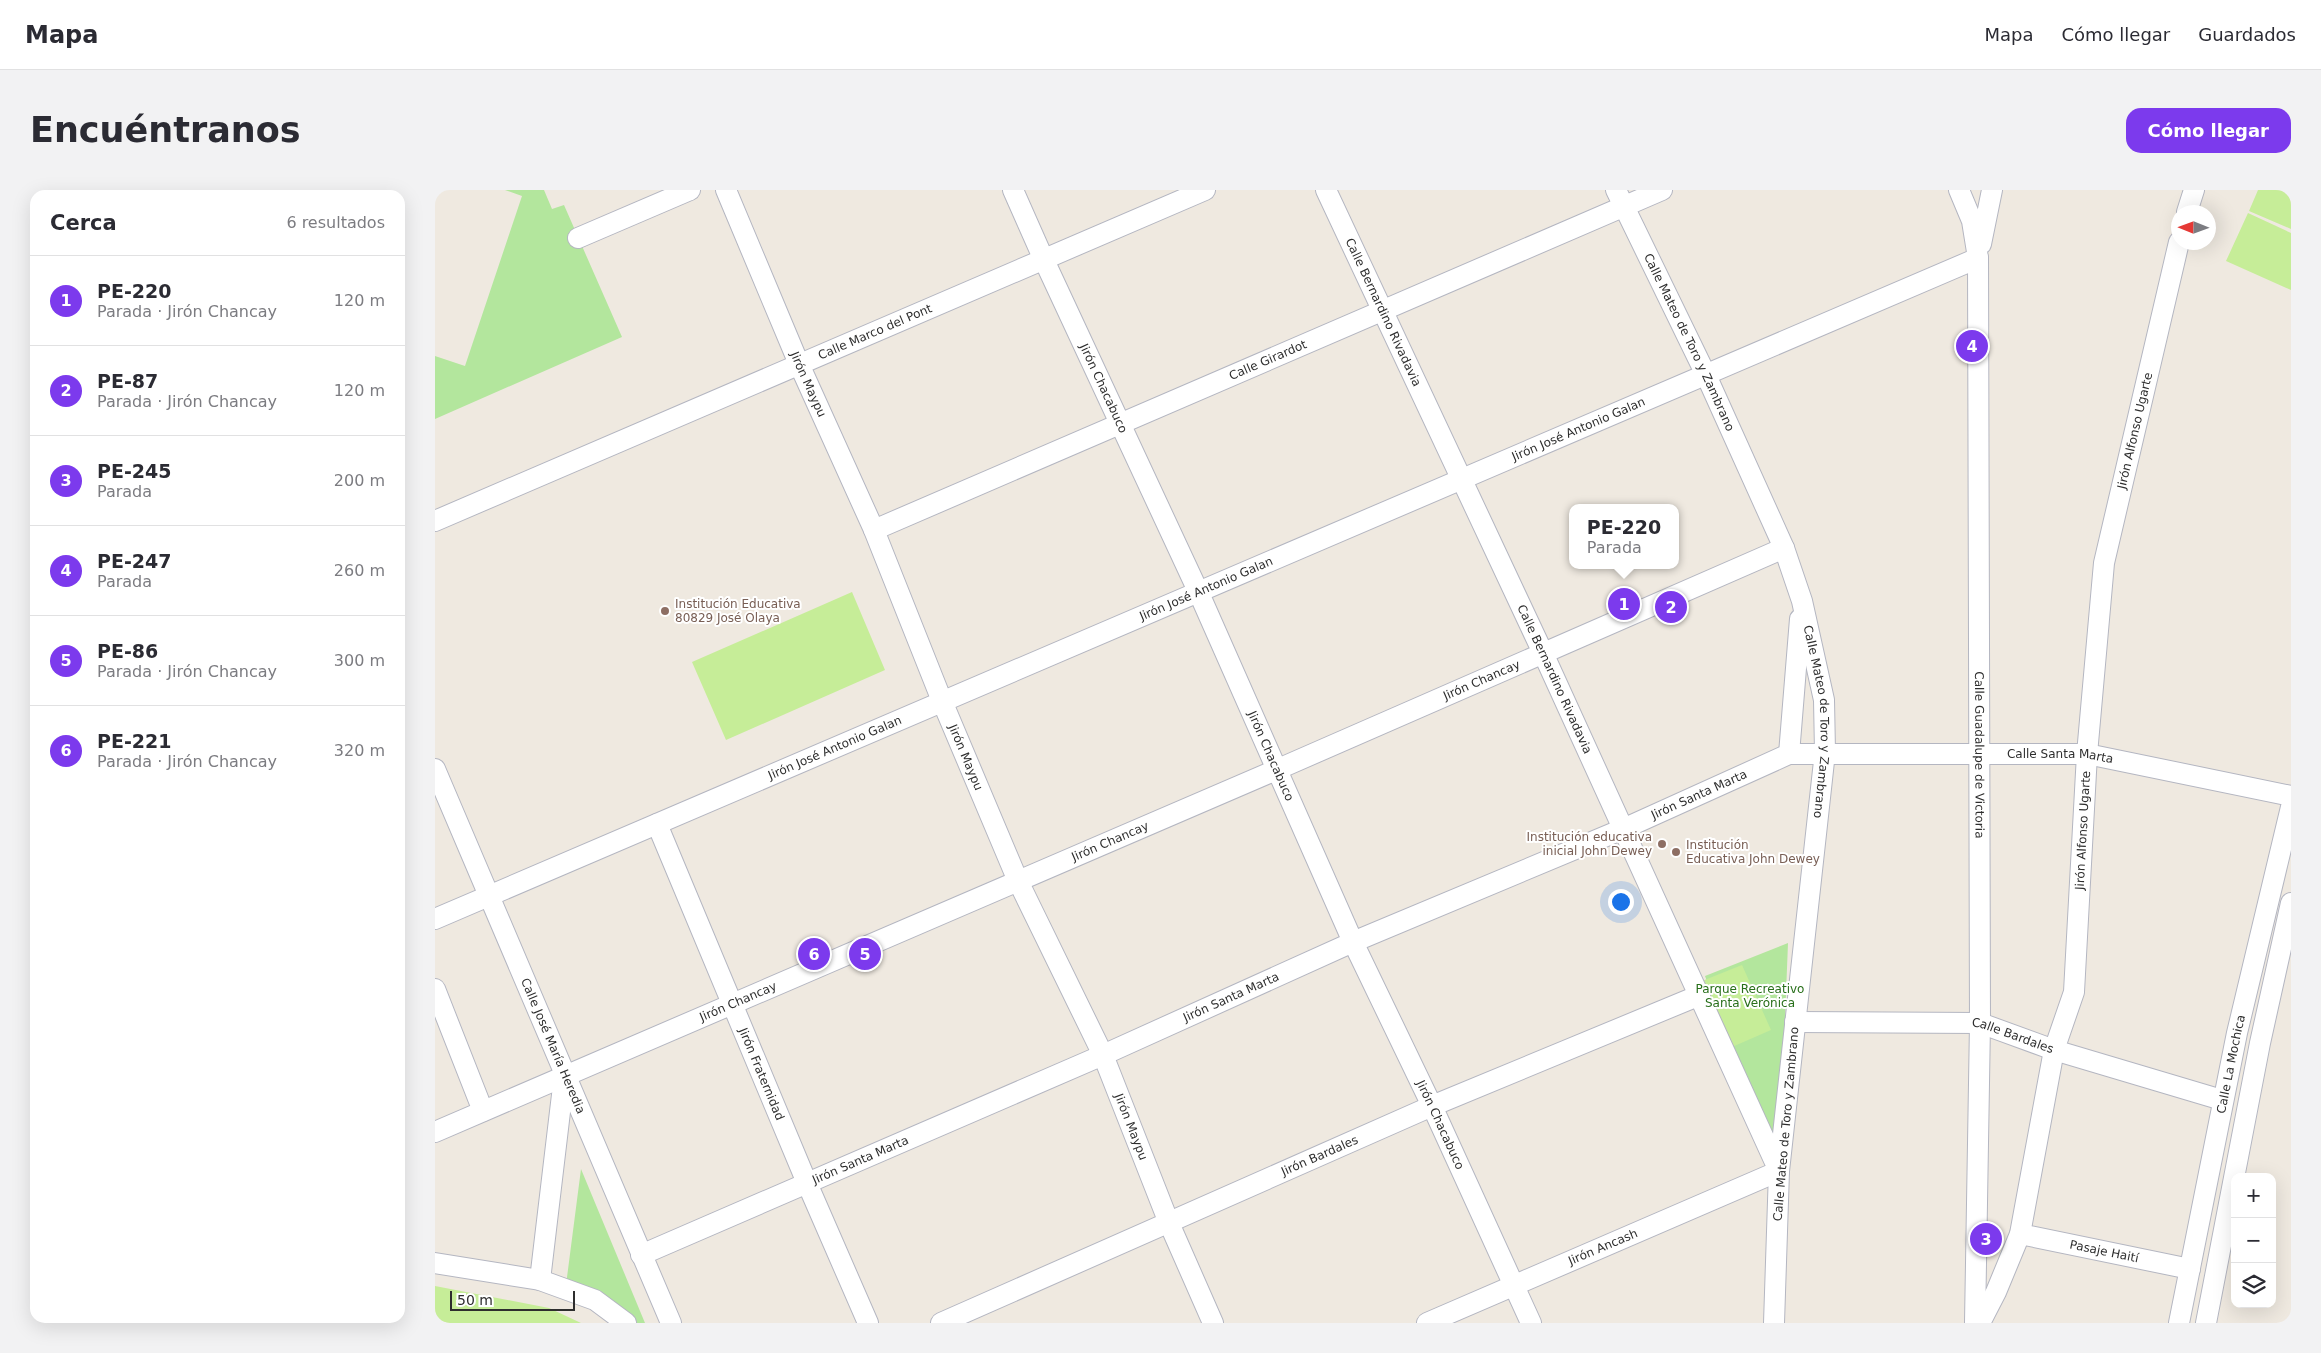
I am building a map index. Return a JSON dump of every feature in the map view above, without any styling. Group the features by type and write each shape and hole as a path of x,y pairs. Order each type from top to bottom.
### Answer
{"street":[{"path":"578,238 690,190"},
{"name":"Jirón Maypu","path":"726,190 799,364 874,530 942,701 1018,881 1103,1055 1169,1223 1213,1323"},
{"name":"Jirón Chacabuco","path":"1013,190 1198,591 1353,942 1432,1106 1531,1323"},
{"name":"Calle Marco del Pont","path":"435,520 1205,190"},
{"name":"Calle Bernardino Rivadavia","path":"1326,190 1463,479 1779,1171"},
{"name":"Calle Girardot","path":"874,530 1383,311 1620,198 1663,190"},
{"path":"1959,190 1982,203"},
{"path":"2189,205 2194,190"},
{"name":"Calle Mateo de Toro y Zambrano","path":"1620,198 1706,375 1784,548 1802,602 1825,700 1825,752 1779,1171 1774,1323"},
{"name":"Calle Guadalupe de Victoria","path":"1975,1323 1980,1023 1978,258 1982,203"},
{"name":"Jirón Alfonso Ugarte","path":"1980,1323 1996,1292 2020,1234 2054,1050 2075,983 2087,754 2104,560 2177,250"},
{"name":"Jirón José Antonio Galan","path":"435,919 1978,258"},
{"name":"Jirón Chancay","path":"435,1132 1276,770 1784,548"},
{"path":"1789,754 1802,602"},
{"name":"Calle Santa Marta","path":"1825,752 2087,754 2291,796"},
{"name":"Jirón Santa Marta","path":"641,1255 1103,1055 1353,942 1623,828 1789,754 1825,752"},
{"name":"Calle José María Heredia","path":"435,770 671,1323"},
{"name":"Calle La Mochica","path":"2179,1323 2222,1100 2291,807"},
{"name":"Jirón Fraternidad","path":"657,824 807,1184 868,1323"},
{"name":"Calle La Mochica","path":"2206,1323 2260,1043 2291,903"},
{"path":"435,990 483,1110"},
{"name":"Jirón Bardales","path":"941,1323 1432,1106 1700,995"},
{"name":"Calle Bardales","path":"1795,1022 1980,1023 2054,1050 2222,1100"},
{"path":"540,1280 565,1076"},
{"name":"Jirón Ancash","path":"1427,1323 1779,1171"},
{"name":"Pasaje Haití","path":"2020,1234 2190,1269"},
{"path":"435,1263 540,1280 595,1300 626,1323"}],"green space":[{"path":"505,190 544,190 552,209 564,205 622,337 435,419 435,356 465,366 522,196"},
{"path":"2258,190 2291,190 2291,229 2249,211"},
{"path":"2248,213 2291,233 2291,290 2226,261"},
{"path":"852,592 885,670 726,740 692,662"},
{"name":"Parque Recreativo Santa Verónica","path":"1788,943 1779,1171 1705,976"},
{"path":"1742,965 1771,1030 1732,1047 1702,981"},
{"path":"581,1169 645,1323 637,1323 566,1285"},
{"path":"435,1286 549,1308 581,1323 435,1323"}],"place":[{"name":"PE-247","path":"1972,346"},
{"name":"PE-220","path":"1624,604"},
{"name":"PE-87","path":"1671,607"},
{"name":"Institución Educativa 80829 José Olaya","path":"665,611"},
{"name":"Institución educativa inicial John Dewey","path":"1662,844"},
{"name":"Institución Educativa John Dewey","path":"1676,852"},
{"name":"PE-221","path":"814,954"},
{"name":"PE-86","path":"865,954"},
{"name":"PE-245","path":"1986,1239"}]}
